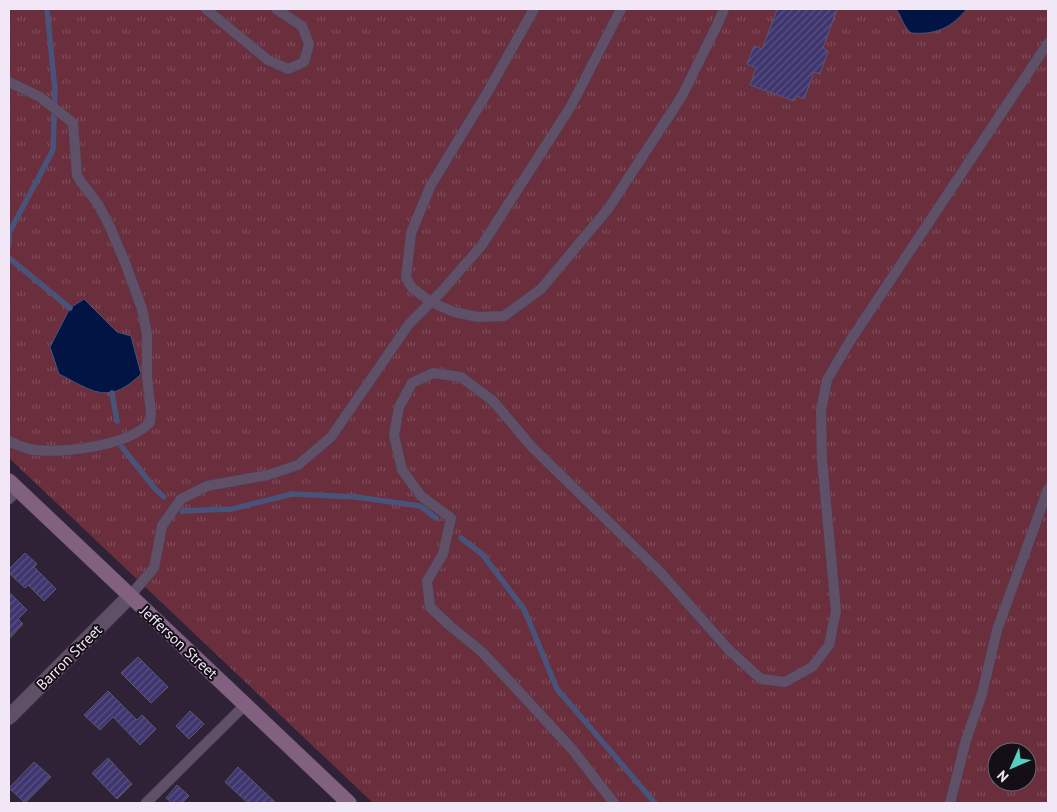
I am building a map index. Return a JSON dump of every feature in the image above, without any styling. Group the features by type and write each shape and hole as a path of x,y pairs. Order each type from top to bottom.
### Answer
{"street":[{"name":"Jefferson Street","path":"12,490 349,803"},
{"name":"Barron Street","path":"9,717 129,597"}],"lane":[{"path":"206,9 268,60 288,69 304,62 309,44 302,26 276,9"},
{"path":"534,9 487,93 431,185 411,234 406,278 412,288 431,302 454,312 478,317 504,316 541,289 608,210 682,96 724,9"},
{"path":"129,597 154,568 162,526 181,499 207,486 268,475 298,465 331,437 409,324 482,245 571,106 621,9"},
{"path":"614,803 572,749 482,652 448,625 430,607 427,581 443,554 451,518 421,496 402,470 394,435 399,407 412,383 433,374 461,377 493,401 532,447 661,573 729,650 761,679 785,682 812,667 829,645 836,611 822,460 821,411 827,380 1048,43"},
{"path":"9,82 34,93 62,113 74,126 74,155 79,179 93,197 110,228 126,265 144,317 147,334 147,376 151,420 145,427 132,435 74,450 36,450 9,441"},
{"path":"950,803 966,740 982,694 997,630 1048,489"},
{"path":"146,803 245,705"}],"green space":[{"path":"9,9 1048,9 1048,803 373,803 9,458"}],"water":[{"path":"896,9 967,9 955,21 942,29 928,33 911,33"},
{"path":"84,299 117,332 131,336 141,374 129,384 110,393 91,390 59,374 50,347 70,308"}],"building":[{"path":"777,9 837,9 823,48 828,51 820,74 814,72 804,99 796,96 794,101 750,85 756,68 747,64 754,46 762,49"},
{"path":"25,553 37,564 34,567 56,589 44,601 28,585 25,588 9,573 9,569"},
{"path":"9,592 27,610 18,619 23,624 9,639"},
{"path":"138,657 168,687 151,703 121,673"},
{"path":"108,691 137,720 142,715 156,729 140,745 113,717 100,730 84,715"},
{"path":"190,711 204,724 189,739 176,726"},
{"path":"108,758 132,784 117,799 92,773"},
{"path":"34,762 51,777 25,803 9,788"},
{"path":"238,767 276,803 248,803 225,782"},
{"path":"177,785 189,796 182,803 172,803 166,798"}],"waterway":[{"path":"9,245 9,233 53,150 55,91 47,9"},
{"path":"9,258 70,308"},
{"path":"112,393 117,421"},
{"path":"121,446 156,490 164,497"},
{"path":"182,511 232,509 292,494 356,497 420,506 436,518"},
{"path":"461,538 482,554 524,609 557,689 655,803"}]}
